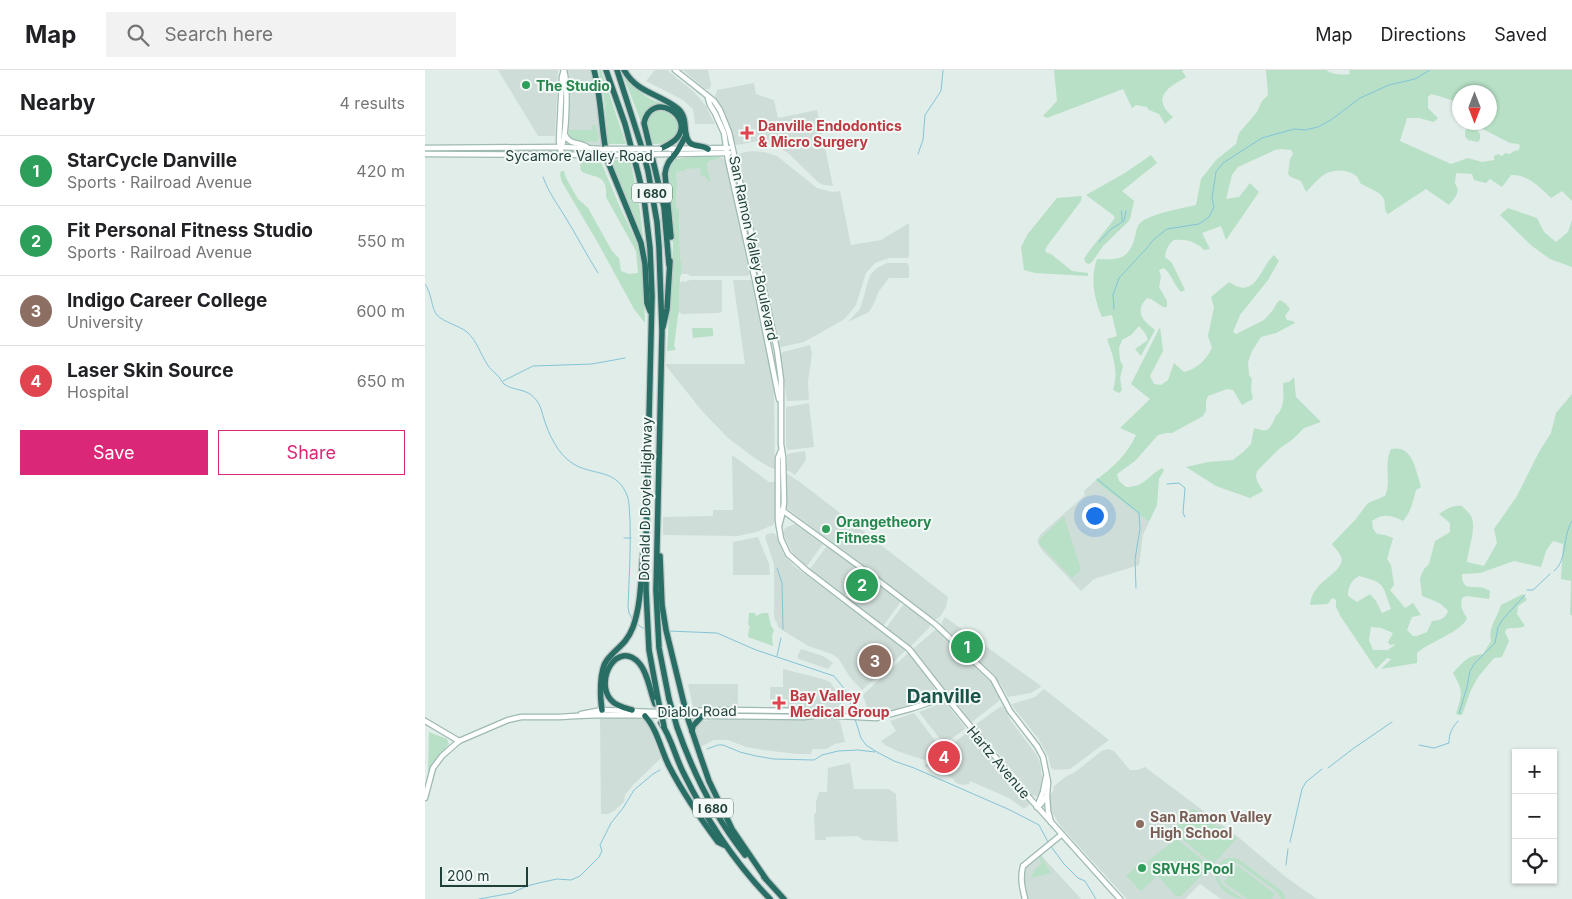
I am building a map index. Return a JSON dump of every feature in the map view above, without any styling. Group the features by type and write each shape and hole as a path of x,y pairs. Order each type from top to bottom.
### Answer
{"highway":[{"path":"595,70 601,104 605,152 641,243 645,264 647,302 651,318"},
{"name":"Donald D Doyle Highway","path":"606,70 632,147 643,198 650,248 652,296 646,612 656,702 663,725 683,772 704,812 725,846 751,879 770,899"},
{"name":"I 680","path":"617,70 641,145 653,196 660,255 663,321"},
{"path":"624,70 629,78 639,87 679,110 684,118 686,135 689,142 692,145 704,146 708,149"},
{"path":"660,149 678,136 681,127 679,119 674,112 659,107 654,108 647,114 643,123 661,194 669,265"},
{"path":"663,321 671,226 665,174 673,151 686,135"},
{"name":"Donald D Doyle Highway","path":"663,321 659,399 658,542 655,590 659,648 669,699 692,767 713,808 741,850 784,899"},
{"path":"603,713 601,676 603,666 609,657 623,645 635,621 641,564 646,542"},
{"path":"658,542 663,618 687,714 706,772 726,816 739,840 766,879"},
{"path":"632,710 613,703 607,692 606,675 608,668 613,661 621,658 633,658 639,663 656,702"},
{"path":"645,716 667,762 689,800 717,842 725,846"},
{"path":"693,731 693,726 702,716"}],"main road":[{"name":"San Ramon Valley Boulevard","path":"675,70 708,98 721,126 729,150 777,350 781,380 781,451 783,457 783,511 779,526"},
{"path":"561,147 565,134 566,77 564,71"},
{"path":"562,156 559,141 564,71"},
{"path":"565,134 567,140 571,143 583,144 588,148"},
{"name":"Sycamore Valley Road","path":"425,148 561,147 588,148 615,155 708,149 729,150"},
{"name":"Sycamore Valley Road","path":"425,154 562,156 660,149 673,151 729,150"},
{"name":"San Ramon Valley Boulevard","path":"779,526 778,458 781,451"},
{"path":"778,502 783,511 932,622 993,679 1010,711 1041,752 1048,782 1041,804 1037,807"},
{"name":"Hartz Avenue","path":"779,526 783,545 795,561 909,649 945,697 1053,826 1120,899"},
{"name":"Diablo Road","path":"425,798 433,768 442,756 459,741 508,720 521,717 560,718 632,710 702,716 804,717 820,715 881,718 945,697"},
{"name":"Diablo Road","path":"603,713 645,716 810,711 820,715"},
{"path":"425,721 459,741"},
{"path":"1027,795 1036,798 1045,794"},
{"path":"1045,794 1053,826"},
{"path":"1025,899 1021,878 1023,866 1061,835"}],"shaded area":[{"path":"498,70 558,70 555,136 538,136"},
{"path":"564,70 594,70 604,149 571,143 564,134"},
{"path":"655,70 667,70 694,92 706,106 715,124 695,124 693,109 683,100 646,81"},
{"path":"683,70 708,70 710,89 705,89"},
{"path":"754,83 756,94 774,100 778,118 817,110 833,186 819,183 788,153 773,144 758,141 737,145 734,143 726,115 715,97 717,90"},
{"path":"752,151 777,156 817,188 832,192 840,191 851,245 881,240 909,223 908,258 889,258 875,263 866,273 856,305 843,320 804,342 781,347 777,344 737,159 741,153"},
{"path":"719,157 723,158 726,162 750,274 747,276 691,276 682,274 679,209 676,208 676,172 707,164 709,161 719,159"},
{"path":"887,263 907,263 909,266 909,278 889,278 879,291 869,312 848,322 860,309 870,275 877,268"},
{"path":"690,280 722,280 722,312 682,314 679,312 680,283"},
{"path":"733,280 750,280 753,284 772,370 775,469 756,459 728,438 702,411 666,366 666,364 745,364"},
{"path":"810,345 812,354 808,382 809,400 787,401 780,355 783,352"},
{"path":"809,403 814,447 788,450 786,447 786,407"},
{"path":"805,451 806,460 795,475 786,471 787,454"},
{"path":"732,455 769,482 775,482 775,521 773,525 756,532 738,536 663,535 663,517 713,516 713,510 733,510"},
{"path":"786,473 948,597 946,607 940,617 933,619 788,509 786,506"},
{"path":"1095,481 1149,522 1143,535 1139,565 1094,579 1081,591 1041,549 1037,541 1040,535 1085,495 1084,491"},
{"path":"795,524 823,544 807,566 796,560 783,533 785,528"},
{"path":"773,533 776,535 783,553 794,566 905,649 862,690 850,677 838,658 808,646 779,628 774,617 774,564 765,537 767,534"},
{"path":"758,537 769,564 770,575 733,575 733,542"},
{"path":"826,547 829,547 861,571 844,596 810,571"},
{"path":"867,576 900,601 883,626 848,599"},
{"path":"904,604 930,625 910,647 886,628"},
{"path":"945,617 1042,686 1031,693 1008,697 994,676 941,626"},
{"path":"935,630 953,643 991,680 1000,698 999,701 972,722 970,722 913,651"},
{"path":"801,649 823,656 833,663 828,669 799,659 797,657"},
{"path":"908,653 911,654 928,677 937,695 885,713 870,714 863,696 864,694"},
{"path":"783,669 830,682 840,696 843,712 693,707 688,684 738,684 738,707 770,708 770,687 783,687"},
{"path":"1044,689 1109,740 1070,769 1054,770 1051,768 1048,756 1038,738 1012,704 1035,697"},
{"path":"945,702 965,729 944,744 919,712"},
{"path":"1001,706 1004,707 1011,721 1040,762 1042,778 1038,796 1029,794 1029,791 988,741 974,728 975,725"},
{"path":"914,713 940,747 924,760 897,751 881,741 896,731 890,721"},
{"path":"600,718 636,718 647,722 661,758 633,785 625,795 624,802 608,814 601,814"},
{"path":"737,718 819,718 838,720 840,721 845,742 835,744 826,749 812,749 811,754 763,750 746,747 728,740 714,740 700,747 695,727 700,721"},
{"path":"969,731 1030,804 1024,809 1009,798 970,781 969,784 963,785 956,783 952,778 924,766"},
{"name":"San Ramon Valley High School","path":"1103,750 1114,751 1130,770 1138,770 1145,767 1237,836 1287,878 1317,899 1221,899 1200,884 1185,899 1127,899 1062,828 1050,806 1050,796 1054,786"},
{"path":"850,763 854,789 889,789 896,794 898,842 863,840 858,836 826,837 826,840 815,840 814,814 816,813 816,802 819,792 827,792 828,768"},
{"path":"1041,855 1081,899 1028,899 1024,877 1025,871 1028,865"}],"green space":[{"path":"599,70 601,70 626,144 608,143"},
{"path":"1054,70 1184,70 1182,71 1186,77 1164,93 1163,104 1173,117 1165,124 1159,114 1149,110 1147,107 1136,105 1132,108 1123,89 1047,118 1043,116 1057,101"},
{"path":"1266,70 1326,70 1334,74 1350,74 1349,70 1572,70 1572,201 1562,191 1551,198 1533,182 1517,175 1511,175 1502,187 1490,179 1486,183 1474,180 1472,174 1456,173 1455,183 1458,190 1449,205 1426,189 1388,214 1382,196 1360,183 1355,175 1347,171 1331,171 1327,173 1318,179 1306,192 1301,181 1288,174 1290,159 1293,154 1291,150 1275,150 1238,167 1232,175 1226,199 1239,197 1250,183 1259,192 1226,240 1221,226 1202,233 1210,249 1204,250 1190,241 1182,240 1174,240 1169,245 1165,257 1172,263 1185,290 1181,292 1164,268 1159,270 1161,277 1159,287 1167,301 1167,307 1163,307 1147,298 1143,303 1141,308 1142,316 1155,330 1141,356 1135,349 1148,340 1139,326 1131,335 1122,340 1119,348 1120,360 1123,366 1120,378 1122,390 1119,393 1113,390 1115,370 1107,339 1117,336 1112,315 1102,317 1097,303 1093,281 1097,259 1117,259 1126,254 1133,245 1138,226 1145,220 1196,205 1201,179 1216,160 1236,144 1239,133 1257,112 1262,101 1268,95","holes":["1452,85 1497,85 1497,130 1485,130 1510,143 1519,144 1519,150 1510,154 1505,153 1502,156 1498,154 1494,156 1494,160 1482,162 1468,158 1451,164 1400,141 1407,118 1419,118 1434,122 1438,118 1428,108 1428,97 1431,94 1452,100"]},
{"path":"623,75 645,95 660,102 641,122"},
{"path":"659,110 671,114 676,119 679,129 673,139 663,143 651,144 647,124 650,116"},
{"path":"592,125 596,125 599,139 597,142 573,141 570,138 568,130 594,130 591,129"},
{"path":"1477,130 1480,134 1478,142 1468,140 1465,136 1465,131"},
{"path":"1151,155 1157,163 1122,191 1134,201 1130,219 1103,246 1092,262 1086,263 1084,259 1087,254 1115,218 1086,195 1125,173"},
{"path":"719,157 719,159 709,161 707,164 711,182 705,176 701,176 700,168 676,172 676,208 679,209 682,272 674,346 676,350 667,351 673,247 667,177 668,167 675,159"},
{"path":"630,159 639,204 644,244 612,165 612,162 615,160"},
{"path":"584,161 601,162 638,245 643,269 645,323 634,309 562,182 560,175 561,171 564,171 578,199 588,208 612,251 619,258 621,271 629,274 638,273 636,251 606,197 605,184 599,178 581,171 580,165"},
{"path":"1082,196 1081,201 1045,250 1072,271 1088,273 1088,276 1035,273 1024,270 1021,247 1027,235 1057,198"},
{"path":"1508,208 1537,218 1544,232 1556,242 1568,232 1572,220 1572,267 1550,259 1532,246 1500,215"},
{"path":"1274,255 1279,261 1268,280 1240,315 1233,332 1236,334 1264,320 1280,300 1290,309 1285,316 1287,320 1295,323 1276,333 1261,337 1252,351 1248,362 1249,375 1252,379 1251,390 1253,399 1242,405 1233,390 1227,389 1208,396 1203,416 1172,433 1158,435 1135,461 1117,474 1119,481 1126,487 1132,487 1142,483 1162,468 1164,470 1159,479 1157,505 1149,522 1095,481 1124,455 1136,435 1120,428 1150,399 1131,384 1160,327 1163,351 1150,376 1154,384 1161,385 1168,380 1174,363 1184,372 1193,369 1201,363 1212,348 1208,336 1214,307 1211,297 1229,282 1238,287 1251,285"},
{"path":"692,328 711,328 713,329 713,336 693,338"},
{"path":"1294,377 1296,397 1321,422 1304,428 1258,470 1256,478 1263,491 1250,498 1216,486 1186,467 1208,462 1233,460 1243,452 1251,444 1254,428 1266,430 1270,428 1282,408 1283,383 1289,382"},
{"path":"1572,394 1572,616 1570,614 1571,581 1561,579 1563,544 1553,541 1546,551 1541,567 1514,561 1480,573 1462,574 1462,580 1466,586 1484,588 1490,591 1489,599 1467,596 1462,598 1462,608 1467,618 1464,623 1453,632 1417,653 1417,663 1381,669 1391,659 1387,658 1376,669 1341,617 1336,607 1336,600 1332,598 1328,604 1310,605 1312,595 1316,589 1338,569 1342,561 1332,544 1368,503 1385,496 1391,449 1404,451 1409,455 1421,487 1416,490 1410,510 1403,521 1391,516 1383,516 1372,521 1373,529 1377,534 1393,538 1387,559 1391,565 1394,585 1390,590 1405,608 1413,603 1421,615 1412,617 1407,630 1413,636 1417,636 1427,632 1432,621 1442,619 1448,611 1439,603 1422,596 1420,578 1424,569 1429,564 1435,541 1450,532 1450,523 1439,514 1456,506 1462,506 1468,512 1473,521 1473,526 1467,562 1484,566 1497,543 1494,529 1517,496 1539,452 1551,433 1556,413","holes":["1359,576 1379,583 1382,586 1391,609 1382,613 1370,594 1357,602 1348,596 1351,584","1371,627 1381,628 1393,633 1388,642 1390,645 1396,644 1388,650 1373,650 1369,640"]},
{"path":"1064,516 1081,570 1072,578 1039,544 1040,539"},
{"path":"1523,594 1527,600 1518,606 1517,614 1525,626 1506,629 1505,632 1509,641 1502,657 1494,658 1478,677 1462,715 1456,714 1461,693 1453,673 1463,662 1483,654 1491,641 1492,627 1501,605"},
{"path":"749,613 755,613 756,616 768,613 774,630 772,636 773,646 748,637 750,626 748,625"},
{"path":"429,732 447,739 449,744 432,764 428,775"},
{"path":"1191,809 1194,809 1215,825 1224,828 1237,838 1214,863 1211,863 1172,831"},
{"path":"1175,840 1178,840 1209,865 1181,896 1176,896 1147,862"},
{"path":"1041,856 1051,873 1031,878 1035,869 1042,863 1039,858"},
{"path":"1228,858 1236,858 1241,861 1283,892 1285,899 1281,899 1276,891 1235,862 1222,865 1218,876 1225,886 1243,899 1235,898 1228,894 1217,882 1215,875 1220,863"},
{"name":"SRVHS Pool","path":"1142,860 1157,876 1141,891 1126,876"},
{"path":"1237,865 1275,894 1272,899 1247,899 1224,882"}],"waterway":[{"path":"918,154 923,140 925,115 941,91 943,70"},
{"path":"1114,309 1113,295 1119,278 1154,239 1167,229 1199,224 1209,217 1214,207 1212,198 1216,172 1223,163 1262,138 1294,129 1305,130 1318,127 1331,120 1360,98 1389,85 1415,79 1430,70"},
{"path":"543,177 550,193 598,273"},
{"path":"1121,211 1122,221"},
{"path":"1099,242 1111,229 1124,221 1126,211"},
{"path":"425,284 437,315 467,332 476,343 488,366 504,384 529,394 537,401 551,438 562,455 579,467 609,476 621,485 627,496 629,506 628,607 633,620"},
{"path":"503,381 533,366 592,364 625,358"},
{"path":"1097,479 1139,513 1140,529 1135,559 1136,588"},
{"path":"1167,484 1179,483 1185,488 1183,513 1185,517"},
{"path":"1554,571 1561,561 1572,521"},
{"path":"624,538 631,538"},
{"path":"777,568 782,583 783,629"},
{"path":"1527,590 1533,590 1550,574"},
{"path":"1459,714 1470,671 1474,664 1495,643 1498,627 1525,595"},
{"path":"636,623 645,629"},
{"path":"668,631 717,633 756,650 834,676 846,691 854,715"},
{"path":"777,656 781,638"},
{"path":"855,719 861,738 866,745 894,761 1010,810 1039,825 1048,842"},
{"path":"1419,745 1434,748 1449,743 1451,731 1458,721"},
{"path":"1328,768 1392,722"},
{"path":"707,749 723,745 740,752 774,759 814,760 822,755 838,751 858,750 875,752"},
{"path":"1290,842 1302,789 1306,782 1322,769"},
{"path":"479,899 512,893 527,886 543,882 557,879 571,880 580,876 599,857 602,851 600,845 611,823 634,790 660,770"},
{"path":"1050,845 1064,864 1078,878 1085,881 1096,899"},
{"path":"1286,865 1288,849"}],"place":[{"name":"The Studio","path":"526,85"},
{"name":"Danville Endodontics & Micro Surgery","path":"747,133"},
{"name":"Orangetheory Fitness","path":"826,529"},
{"name":"Fit Personal Fitness Studio","path":"862,585"},
{"name":"StarCycle Danville","path":"967,647"},
{"name":"Indigo Career College","path":"875,661"},
{"name":"Bay Valley Medical Group","path":"779,703"},
{"name":"Laser Skin Source","path":"944,757"},
{"name":"San Ramon Valley High School","path":"1140,824"},
{"name":"SRVHS Pool","path":"1142,868"}],"district":[{"name":"Danville","path":"944,696"}]}
